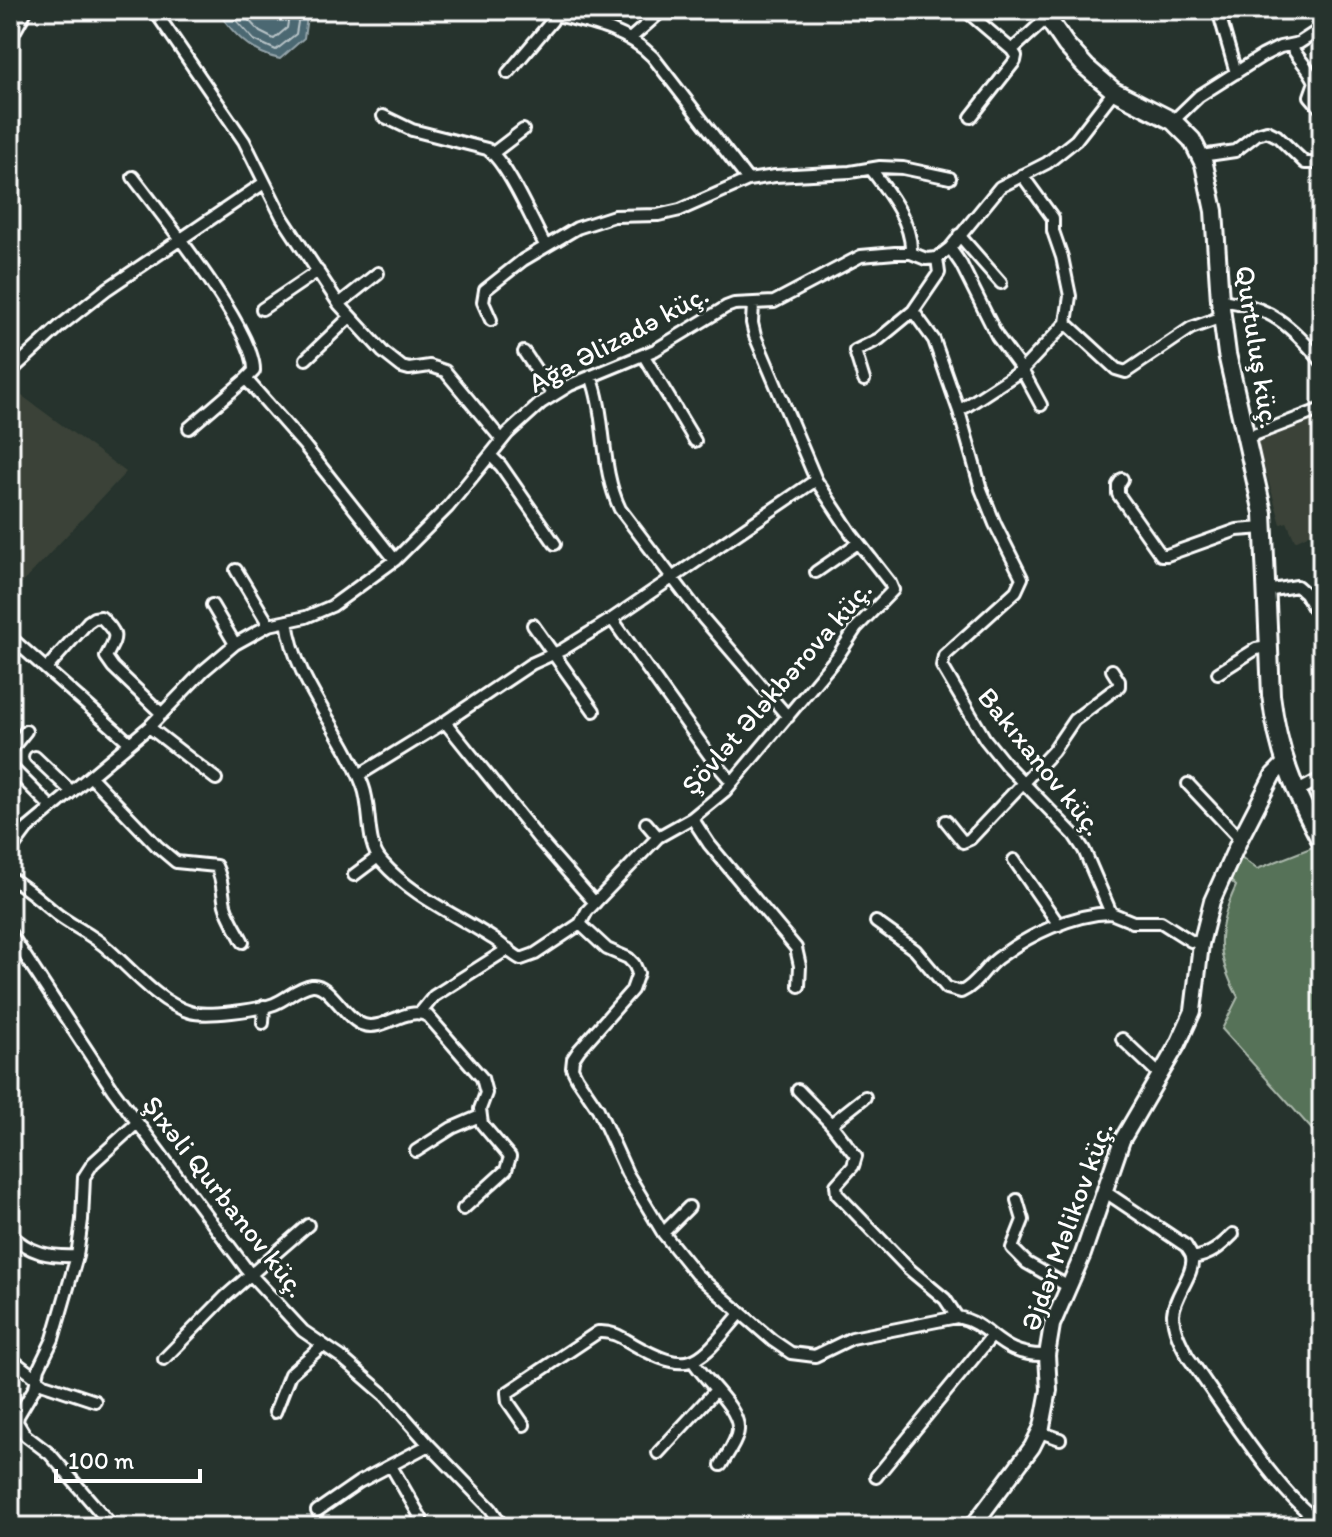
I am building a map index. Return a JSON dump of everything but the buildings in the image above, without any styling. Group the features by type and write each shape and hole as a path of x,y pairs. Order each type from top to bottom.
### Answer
{"main road":[{"name":"Qurtuluş küç.","path":"1044,14 1086,67 1114,91 1173,121 1192,140 1201,156 1214,211 1227,354 1261,500 1273,711 1284,764 1322,843"}],"street":[{"path":"154,10 244,141 300,247 339,304 383,352 402,367 430,366 445,371 502,440"},
{"path":"536,10 563,14 631,38 653,57 748,180"},
{"path":"631,38 663,10"},
{"path":"965,10 1016,56 971,117"},
{"path":"1218,10 1236,73"},
{"path":"508,73 552,21 563,14"},
{"path":"1012,50 1044,14"},
{"path":"1173,121 1199,96 1273,50 1291,45 1322,28"},
{"path":"1291,45 1299,60 1312,73 1315,82 1310,96 1322,110"},
{"path":"864,380 855,351 879,339 913,311 939,273 937,258 950,248 1000,187 1061,154 1097,116 1114,91"},
{"path":"383,116 412,130 493,153 506,170 545,245"},
{"path":"493,153 523,130"},
{"path":"1201,156 1235,151 1267,131 1277,136 1305,163 1322,163"},
{"path":"491,320 483,302 485,290 545,245 601,218 680,210 748,180 880,167 903,168 950,178"},
{"path":"871,169 905,224 912,243 911,253"},
{"path":"959,411 1022,370 1066,323 1070,296 1053,231 1053,218 1022,175"},
{"path":"133,177 235,319 255,363 254,371 246,379 189,428"},
{"path":"10,372 95,298 264,183"},
{"path":"959,235 1001,283"},
{"path":"950,248 997,336 1022,370 1041,405"},
{"name":"Ağa Əlizadə küç.","path":"10,852 27,829 149,727 203,671 235,644 269,625 306,617 332,606 395,560 440,515 502,440 553,395 591,376 644,356 726,307 734,304 764,305 784,298 861,256 911,253 926,259 937,258"},
{"path":"262,309 318,271"},
{"path":"339,304 378,273"},
{"name":"Şövlət Ələkbərova küç.","path":"578,926 595,903 658,837 713,803 788,717 837,657 856,628 893,590 816,480 755,336 753,304"},
{"path":"1066,323 1116,369 1126,372 1221,308 1244,304 1280,319 1322,362"},
{"name":"Bakıxanov küç.","path":"913,311 934,340 959,411 981,489 1022,578 1016,591 941,662 961,702 985,739 1074,835 1084,850 1111,913"},
{"path":"306,359 350,317"},
{"path":"524,352 553,395"},
{"path":"644,356 695,441"},
{"path":"591,376 612,494 626,517 740,664 788,717"},
{"path":"246,379 304,445 395,560"},
{"path":"1246,438 1322,409"},
{"path":"490,455 555,544"},
{"path":"1122,479 1116,489 1118,494 1161,555 1237,530 1264,528"},
{"path":"359,775 531,664 612,619 816,480"},
{"path":"816,572 858,543"},
{"path":"236,570 269,625"},
{"path":"1266,591 1297,586 1305,593 1322,623"},
{"path":"212,605 235,644"},
{"path":"46,669 88,622 101,617 116,637 106,657 162,714"},
{"path":"612,619 712,759 732,782"},
{"path":"287,621 294,651 307,682 365,790 374,850 378,857 415,891 516,957 525,959 578,926 607,949 634,964 638,973 632,990 579,1050 572,1068 607,1126 627,1173 663,1233 685,1262 772,1340 791,1353 804,1357 825,1353 852,1338 957,1317 967,1320 1022,1355 1047,1355"},
{"path":"533,625 594,711"},
{"path":"10,637 130,743"},
{"path":"1218,673 1256,649 1268,647"},
{"path":"946,821 959,839 967,842 1053,751 1074,720 1119,686 1112,670"},
{"path":"445,722 595,903"},
{"path":"149,727 216,779"},
{"path":"10,751 26,731"},
{"path":"35,757 71,791"},
{"name":"Əjdər Məlikov küç.","path":"972,1527 1040,1432 1048,1407 1047,1355 1052,1325 1083,1254 1122,1140 1193,1011 1201,944 1212,901 1273,775 1284,764"},
{"path":"10,766 51,807"},
{"path":"91,777 176,862 216,866 223,879 229,917 243,942"},
{"path":"1296,792 1322,778"},
{"path":"1188,784 1240,839"},
{"path":"692,818 709,844 796,948 800,966 799,986"},
{"path":"646,823 658,837"},
{"path":"354,875 378,857"},
{"path":"1014,860 1059,925"},
{"path":"10,878 27,887 60,916 95,937 174,1006 193,1013 264,1006 317,985 351,1017 372,1026 421,1012 434,996 508,949"},
{"path":"876,922 915,950 947,988 961,992 997,958 1059,925 1111,913 1133,922 1161,922 1181,936 1201,944"},
{"name":"Şıxəli Qurbanov küç.","path":"10,933 29,958 83,1047 251,1275 287,1315 386,1396 491,1509 503,1527"},
{"path":"263,1023 264,1006"},
{"path":"421,1012 436,1024 482,1078 486,1093 480,1116 487,1132 508,1151 509,1165 463,1209"},
{"path":"1122,1039 1160,1075"},
{"path":"798,1090 856,1156 853,1166 836,1185 837,1194 909,1269 945,1299 957,1317"},
{"path":"831,1124 865,1097"},
{"path":"416,1151 452,1128 480,1116"},
{"path":"113,1527 50,1454 20,1429 18,1416 32,1395 53,1339 77,1256 84,1177 93,1163 137,1123"},
{"path":"1104,1191 1186,1246 1193,1258 1173,1315 1179,1340 1269,1469 1308,1514 1322,1525"},
{"path":"1017,1200 1023,1220 1012,1248 1027,1263 1069,1287"},
{"path":"663,1233 689,1207"},
{"path":"164,1359 226,1296 308,1225"},
{"path":"10,1234 30,1250 39,1253 77,1256"},
{"path":"1193,1258 1220,1248 1233,1234"},
{"path":"524,1425 508,1402 507,1393 598,1332 614,1333 666,1361 693,1361 707,1352 740,1314"},
{"path":"876,1477 991,1337"},
{"path":"275,1412 290,1374 323,1345"},
{"path":"10,1358 52,1388 95,1401"},
{"path":"693,1361 734,1414 739,1426 735,1442 721,1465"},
{"path":"658,1453 716,1390"},
{"path":"1040,1432 1060,1439"},
{"path":"317,1511 359,1482 429,1445"},
{"path":"391,1466 421,1518"}],"shaded area":[{"path":"10,387 126,472 10,596"},
{"path":"1322,415 1322,528 1295,541 1287,522 1281,524 1256,439"}],"green space":[{"path":"1313,847 1322,862 1322,1129 1316,1134 1222,1029 1238,997 1225,968 1221,942 1229,901 1236,886 1231,881 1241,857 1257,869"}],"water":[{"path":"217,10 308,10 304,38 280,59 270,56 244,41"}],"railway":[{"path":"10,53 34,10"}]}
